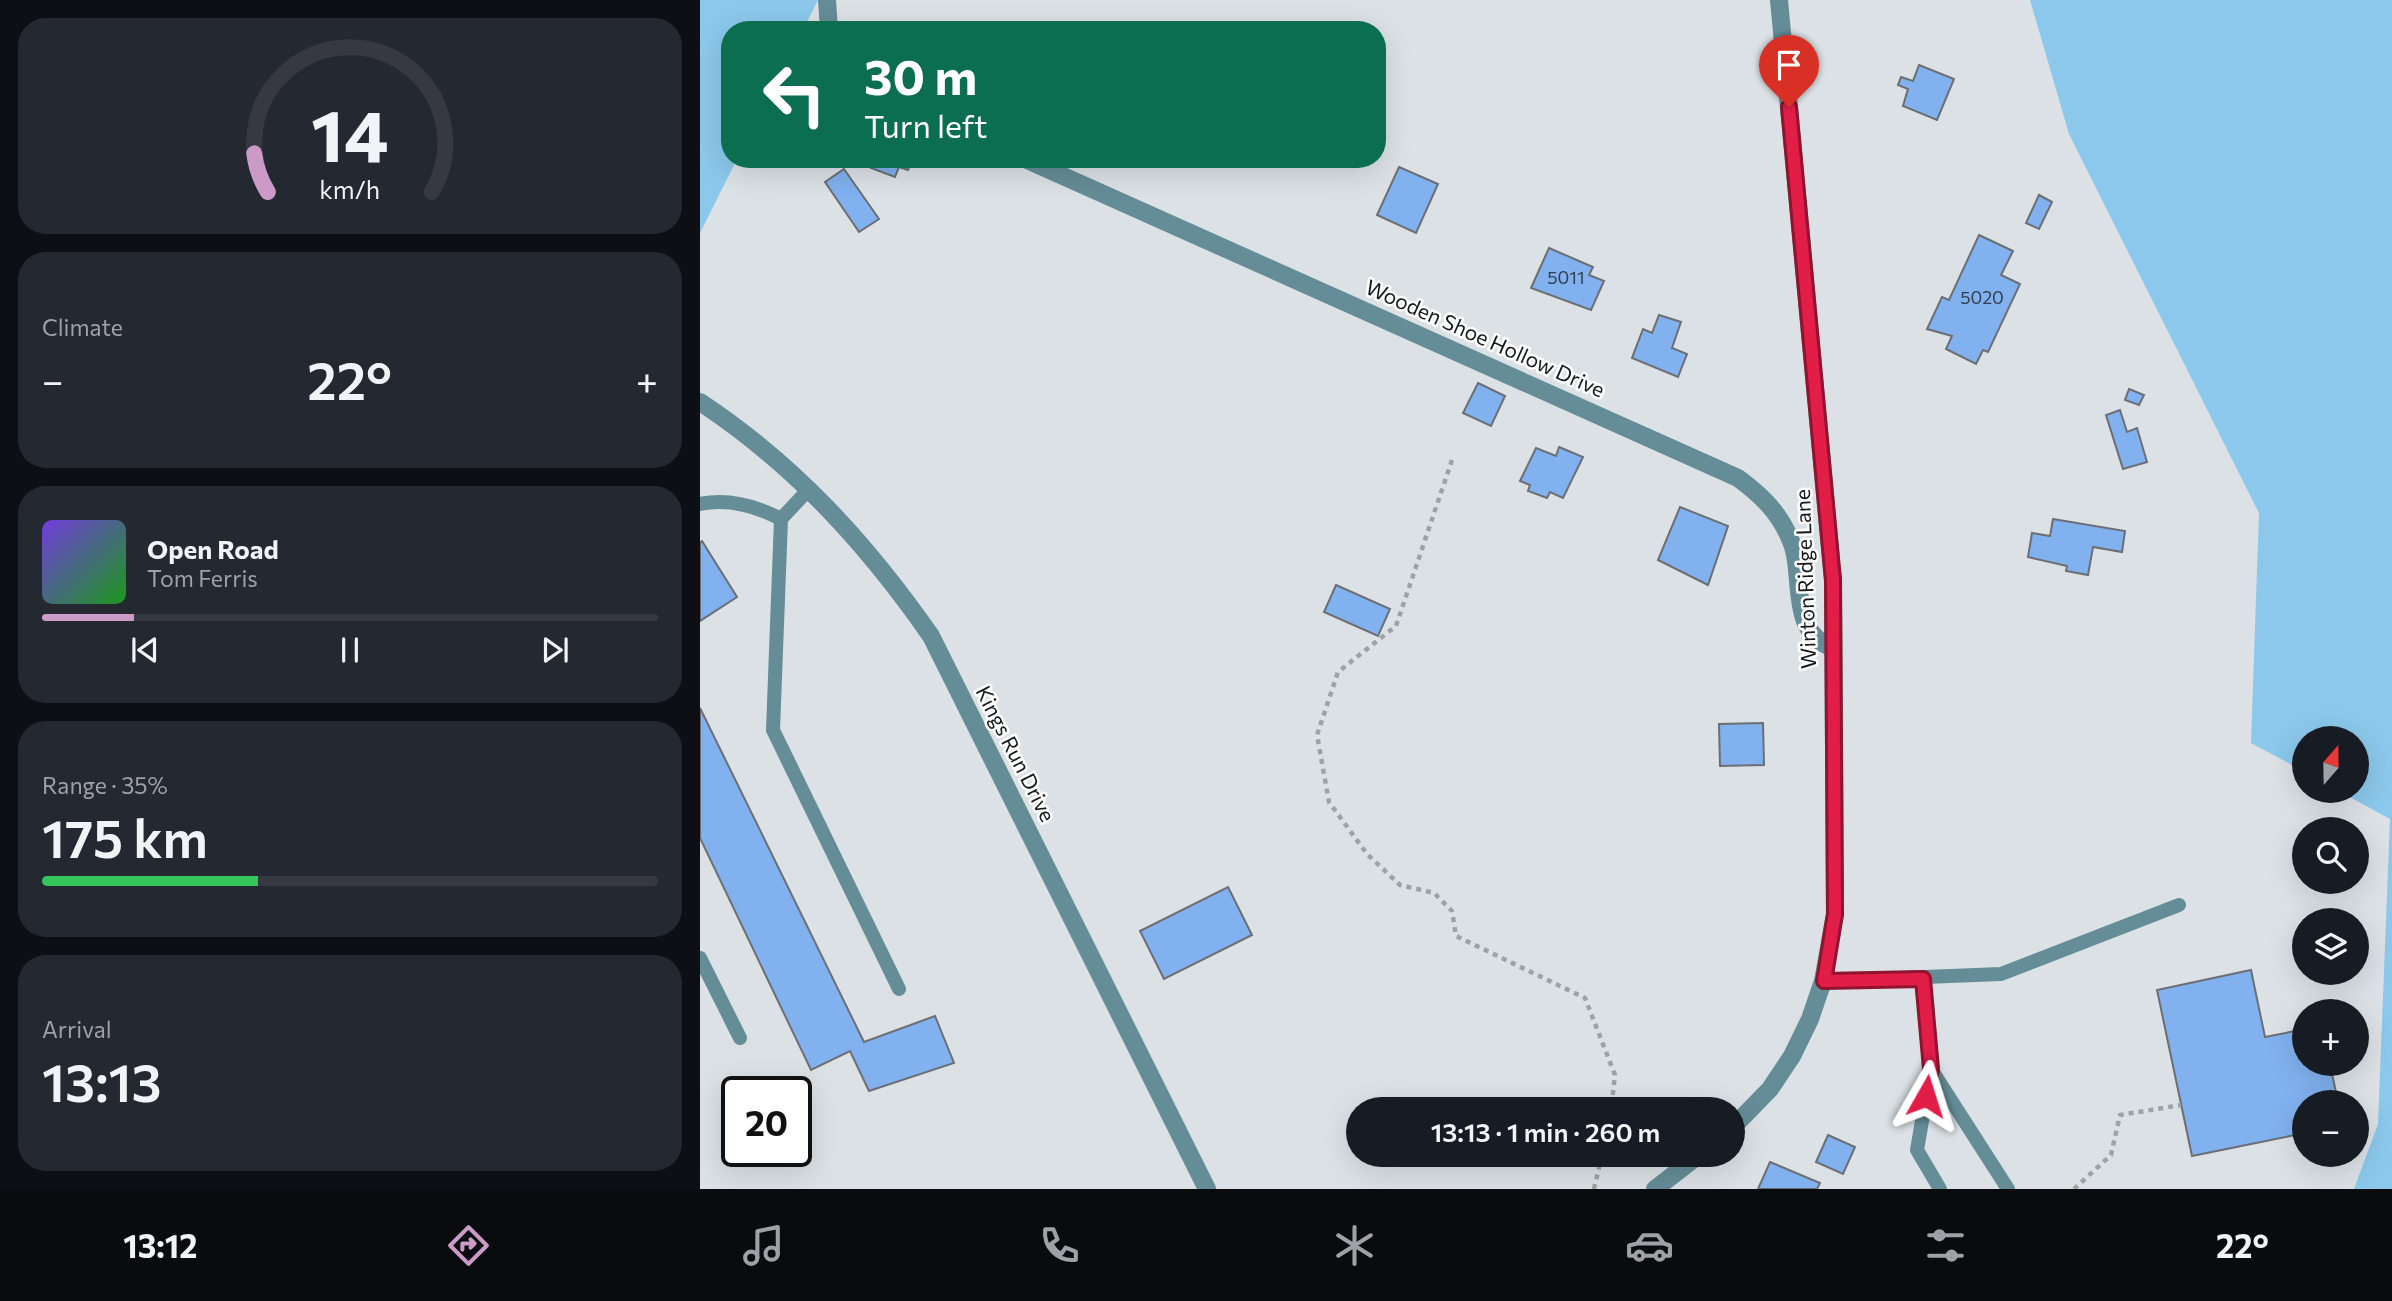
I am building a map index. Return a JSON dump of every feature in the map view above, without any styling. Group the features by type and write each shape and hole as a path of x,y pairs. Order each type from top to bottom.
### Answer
{"street":[{"path":"827,0 828,21"},
{"name":"Winton Ridge Lane","path":"1745,1115 1770,1089 1793,1056 1810,1019 1824,981 1835,914 1833,580 1779,0"},
{"name":"Wooden Shoe Hollow Drive","path":"1045,168 1738,478 1760,495 1779,516 1792,541 1799,569 1797,585 1801,610 1808,626 1824,645 1833,648"},
{"name":"Kings Run Drive","path":"700,402 742,431 842,520 893,581 931,636 1207,1189"},
{"path":"1655,1189 1683,1167"}],"lane":[{"path":"809,489 781,519 773,730 900,989"},
{"path":"700,504 716,500 759,507 781,519"},
{"path":"1824,981 2001,974 2179,905"},
{"path":"700,958 740,1038"},
{"path":"1923,979 1931,1069 1917,1150 1940,1189"},
{"path":"1931,1069 2008,1189"}],"path":[{"path":"1452,460 1396,625 1338,672 1317,735 1329,802 1367,854 1400,885 1434,893 1452,911 1456,936 1585,999 1615,1075 1612,1097"},
{"path":"2074,1189 2111,1155 2120,1115 2181,1105"},
{"path":"1594,1189 1599,1167"}],"shaded area":[{"path":"700,0 818,0 808,21 721,21 721,168 732,168 700,233"},
{"path":"2030,0 2392,0 2392,1189 2354,1189 2362,1167 2369,1167 2369,1148 2378,1124 2390,819 2361,803 2370,803 2370,726 2292,726 2292,765 2251,743 2259,513 2069,134"}],"building":[{"path":"1919,65 1954,79 1937,120 1903,106 1908,89 1898,85 1901,77 1913,81"},
{"path":"1399,167 1438,184 1416,233 1377,215"},
{"path":"871,168 899,168 895,177"},
{"path":"844,169 879,219 859,232 825,182"},
{"path":"2039,195 2052,202 2039,229 2026,223"},
{"path":"1979,235 2013,251 2001,275 2020,284 1988,352 1983,350 1976,364 1946,349 1952,336 1927,329 1942,297 1949,300"},
{"path":"1549,248 1593,267 1589,275 1604,281 1591,310 1531,288"},
{"path":"1659,315 1681,322 1672,348 1687,354 1678,377 1632,358 1643,329 1652,333"},
{"path":"1478,383 1505,396 1491,426 1463,413"},
{"path":"2129,389 2144,395 2139,405 2125,400"},
{"path":"2120,410 2127,432 2137,428 2147,462 2123,469 2106,415"},
{"path":"1559,447 1583,457 1563,498 1550,492 1547,498 1528,491 1530,485 1520,481 1536,448 1556,456"},
{"path":"1680,507 1728,526 1708,585 1658,560"},
{"path":"2053,519 2125,531 2122,552 2093,547 2088,575 2066,571 2067,566 2028,557 2032,533 2050,536"},
{"path":"702,541 737,597 700,621 700,543"},
{"path":"1336,585 1390,609 1378,636 1324,612"},
{"path":"700,708 864,1042 935,1016 954,1063 869,1091 850,1051 811,1070 700,838"},
{"path":"1763,723 1764,765 1720,766 1719,724"},
{"path":"1228,887 1252,935 1164,979 1140,931"},
{"path":"2251,970 2265,1037 2292,1032 2292,1076 2333,1076 2335,1090 2292,1090 2292,1136 2192,1156 2157,990"},
{"path":"1828,1135 1855,1147 1843,1174 1816,1162"},
{"path":"1770,1162 1820,1183 1817,1189 1758,1189"}],"route":[{"path":"1789,107 1816,374 1833,580 1835,914 1824,981 1923,979 1931,1069 1926,1096"}]}
